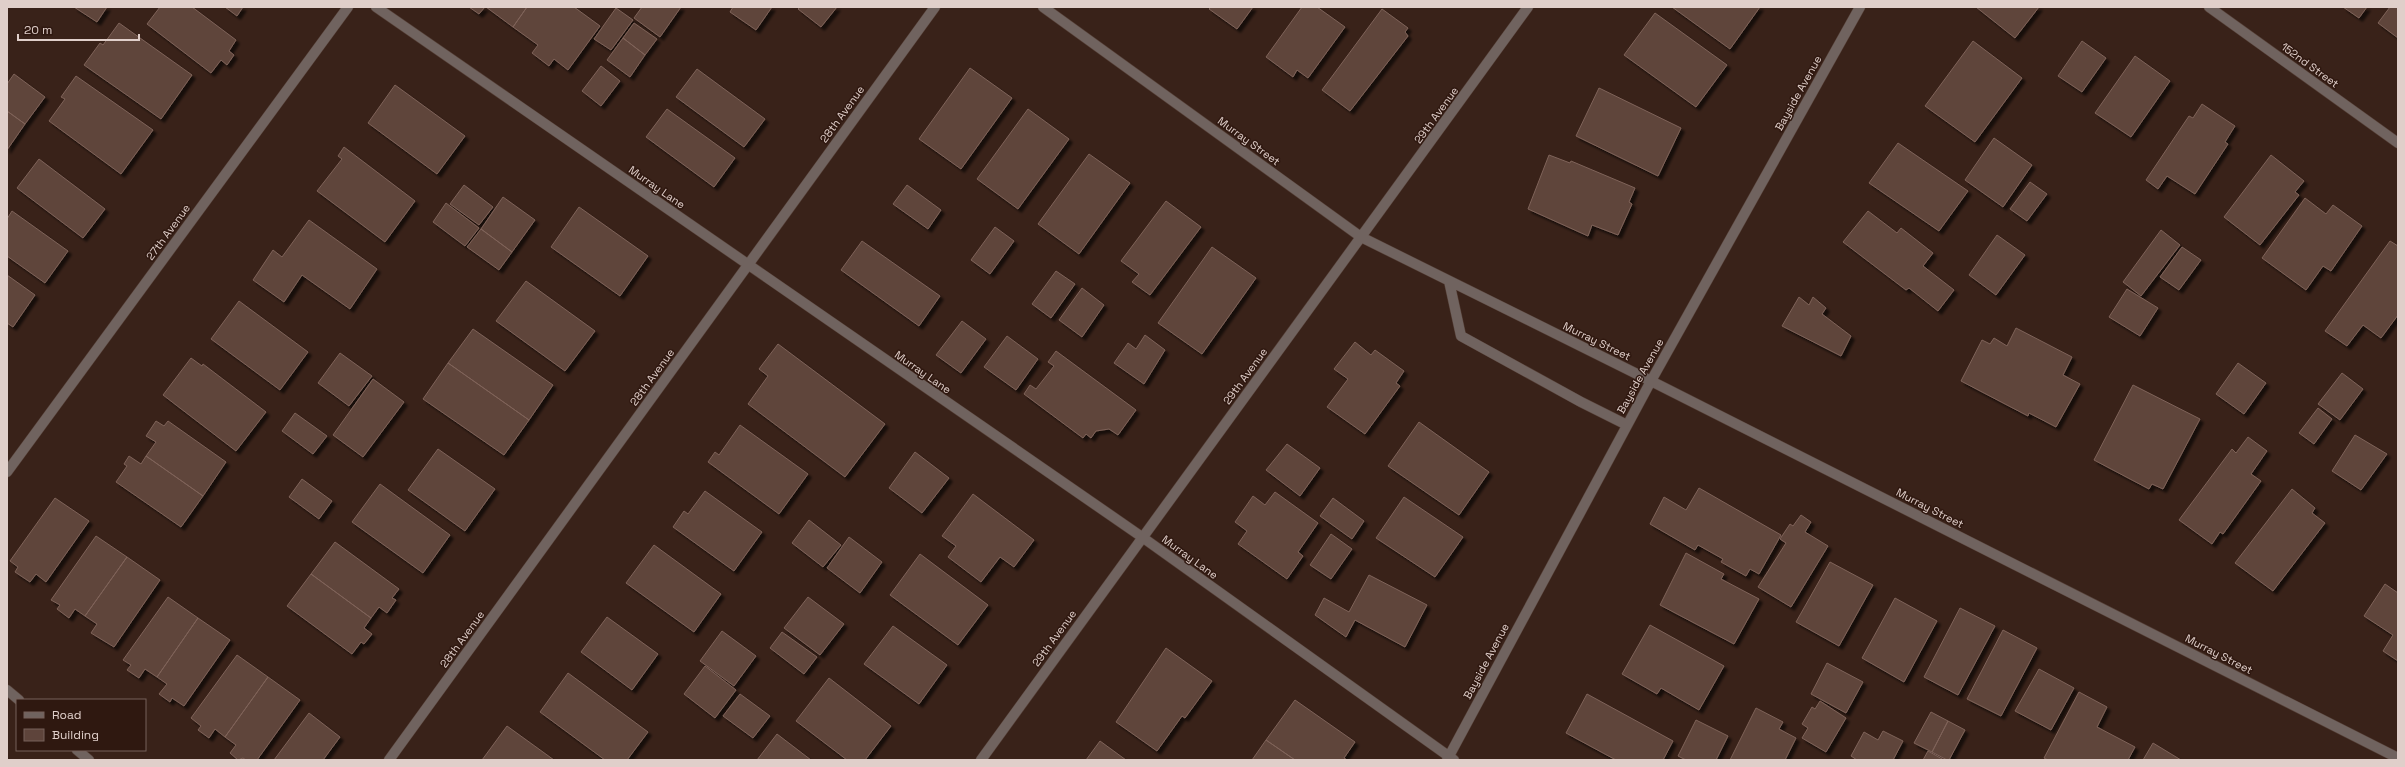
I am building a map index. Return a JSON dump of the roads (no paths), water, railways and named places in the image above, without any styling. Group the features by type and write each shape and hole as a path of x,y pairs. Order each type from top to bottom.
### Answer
{"street":[{"name":"27th Avenue","path":"7,472 348,7"},
{"name":"Murray Lane","path":"376,7 1142,537 1450,759"},
{"name":"28th Avenue","path":"389,760 935,7"},
{"name":"Murray Street","path":"1043,7 1361,238 1651,381 2398,758"},
{"name":"29th Avenue","path":"981,760 1528,7"},
{"name":"Bayside Avenue","path":"1450,759 1627,425 1860,7"},
{"name":"152nd Street","path":"2209,7 2398,143"},
{"path":"1449,281 1461,336 1581,402 1627,425"},
{"path":"7,690 18,699"},
{"path":"78,751 89,760"}]}
